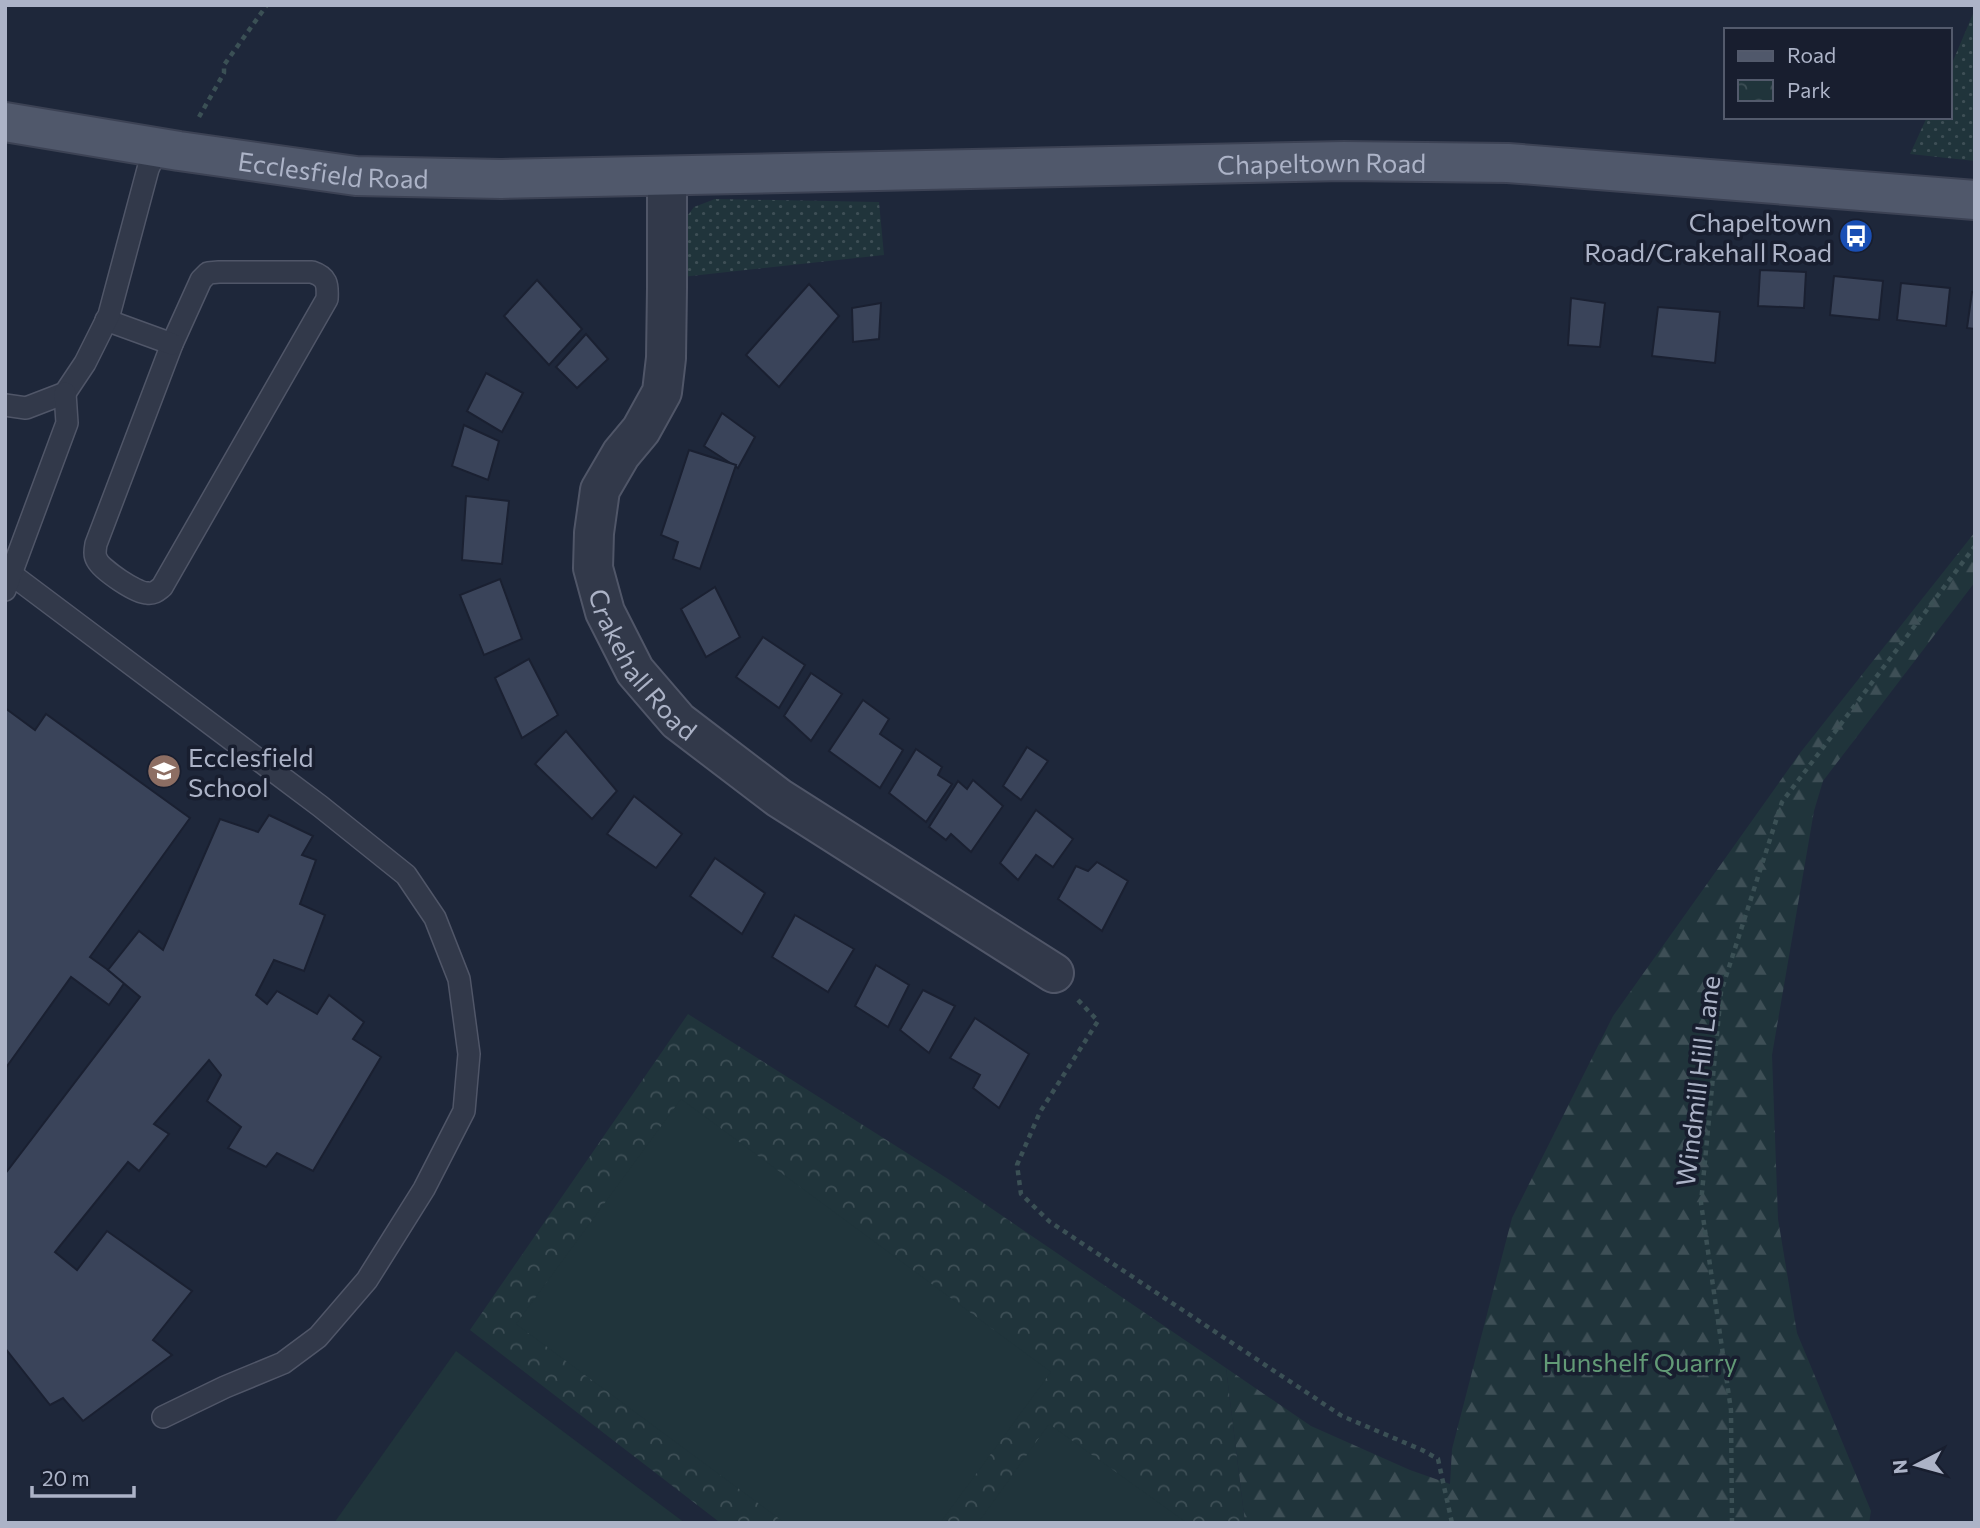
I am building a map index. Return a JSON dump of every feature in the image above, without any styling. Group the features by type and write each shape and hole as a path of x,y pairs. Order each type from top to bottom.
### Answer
{"main road":[{"name":"Ecclesfield Road","path":"5,122 356,176 501,179 667,177"},
{"name":"Chapeltown Road","path":"667,177 1331,161 1508,163 1975,200"}],"street":[{"name":"Crakehall Road","path":"667,177 666,358 662,392 600,490 594,533 593,568 605,612 635,671 678,721 779,798 1054,974"}],"lane":[{"path":"5,405 26,408 65,393 85,363 106,320 148,169 168,148"},
{"path":"312,272 322,275 328,284 327,299 162,587 154,593 145,594 135,590 99,564 95,557 96,544 172,344 201,280 208,273 312,272"},
{"path":"106,320 172,344"},
{"path":"65,393 67,423 8,582 320,806 406,875 435,918 459,979 469,1054 464,1111 424,1189 367,1280 318,1337 283,1363 163,1417"}],"path":[{"path":"168,148 224,73 224,65 267,5"},
{"name":"Windmill Hill Lane","path":"1732,1523 1731,1410 1702,1203 1721,992 1782,802 1975,546"},
{"path":"1054,974 1098,1021 1040,1112 1017,1165 1021,1194 1050,1222 1342,1416 1438,1459 1452,1523"}],"green space":[{"path":"1975,9 1975,161 1910,154 1926,119 1952,119 1952,63"},
{"path":"715,199 879,202 884,255 682,277 679,227 694,207"},
{"name":"Hunshelf Quarry","path":"1975,532 1975,582 1823,781 1814,811 1772,1055 1778,1219 1797,1333 1871,1511 1869,1523 1245,1523 1226,1368 1311,1426 1410,1470 1450,1484 1452,1449 1512,1218 1613,1016 1800,753"},
{"path":"688,1014 948,1179 1226,1368 1245,1523 718,1523 470,1330"},
{"path":"681,1099 1051,1372 940,1523 785,1523 516,1324"},
{"path":"456,1351 685,1523 334,1523"},
{"path":"1049,1424 1187,1523 978,1523"}],"building":[{"path":"1760,270 1806,272 1804,308 1758,306"},
{"path":"1834,276 1883,281 1879,320 1830,315"},
{"path":"537,280 582,329 549,365 504,316"},
{"path":"1901,283 1950,288 1946,326 1897,320"},
{"path":"809,284 839,316 779,387 746,355"},
{"path":"1972,292 1975,292 1975,329 1967,328"},
{"path":"1571,298 1605,303 1600,347 1568,345"},
{"path":"881,303 879,339 853,342 852,308"},
{"path":"1658,307 1720,312 1715,363 1652,356"},
{"path":"586,334 608,359 577,388 556,367"},
{"path":"486,373 523,393 502,432 467,411"},
{"path":"722,413 755,437 738,468 704,446"},
{"path":"464,425 499,441 488,480 452,466"},
{"path":"689,450 736,465 700,569 673,559 678,542 661,535"},
{"path":"466,496 509,501 502,564 462,560"},
{"path":"500,579 522,639 484,655 460,595"},
{"path":"715,587 740,637 706,657 681,609"},
{"path":"763,637 805,665 779,708 736,677"},
{"path":"529,659 558,715 522,738 495,678"},
{"path":"811,673 842,694 811,741 784,716"},
{"path":"863,700 889,719 880,734 903,750 880,788 829,751"},
{"path":"5,708 35,730 46,714 190,818 90,957 125,982 109,1005 71,977 5,1069"},
{"path":"566,731 617,791 592,819 535,764"},
{"path":"1027,747 1048,761 1021,800 1003,786"},
{"path":"916,749 942,767 938,775 952,784 926,822 889,793"},
{"path":"973,780 1003,806 971,852 951,834 946,840 929,827 958,781 967,789"},
{"path":"634,796 682,834 656,868 607,834"},
{"path":"1036,810 1073,839 1053,867 1036,855 1018,880 1000,863"},
{"path":"269,815 313,836 302,855 316,860 300,904 325,915 304,971 274,960 256,995 267,1004 277,991 317,1014 329,995 364,1022 353,1039 381,1057 313,1171 277,1153 266,1167 228,1148 241,1127 207,1101 221,1075 209,1060 154,1124 169,1134 139,1171 128,1162 55,1252 77,1270 107,1231 192,1291 153,1340 172,1355 83,1421 63,1398 50,1405 5,1348 5,1174 140,997 108,970 139,931 163,950 220,819 258,832"},
{"path":"715,858 765,893 742,934 690,896"},
{"path":"1097,862 1128,881 1102,931 1058,899 1076,866 1088,871"},
{"path":"795,915 854,949 828,992 772,957"},
{"path":"876,965 909,985 888,1027 855,1006"},
{"path":"923,990 955,1006 929,1053 900,1030"},
{"path":"975,1018 1029,1054 999,1108 973,1088 980,1075 950,1058"}],"place":[{"name":"Chapeltown Road/Crakehall Road","path":"1856,236"},
{"name":"Ecclesfield School","path":"164,771"}]}
